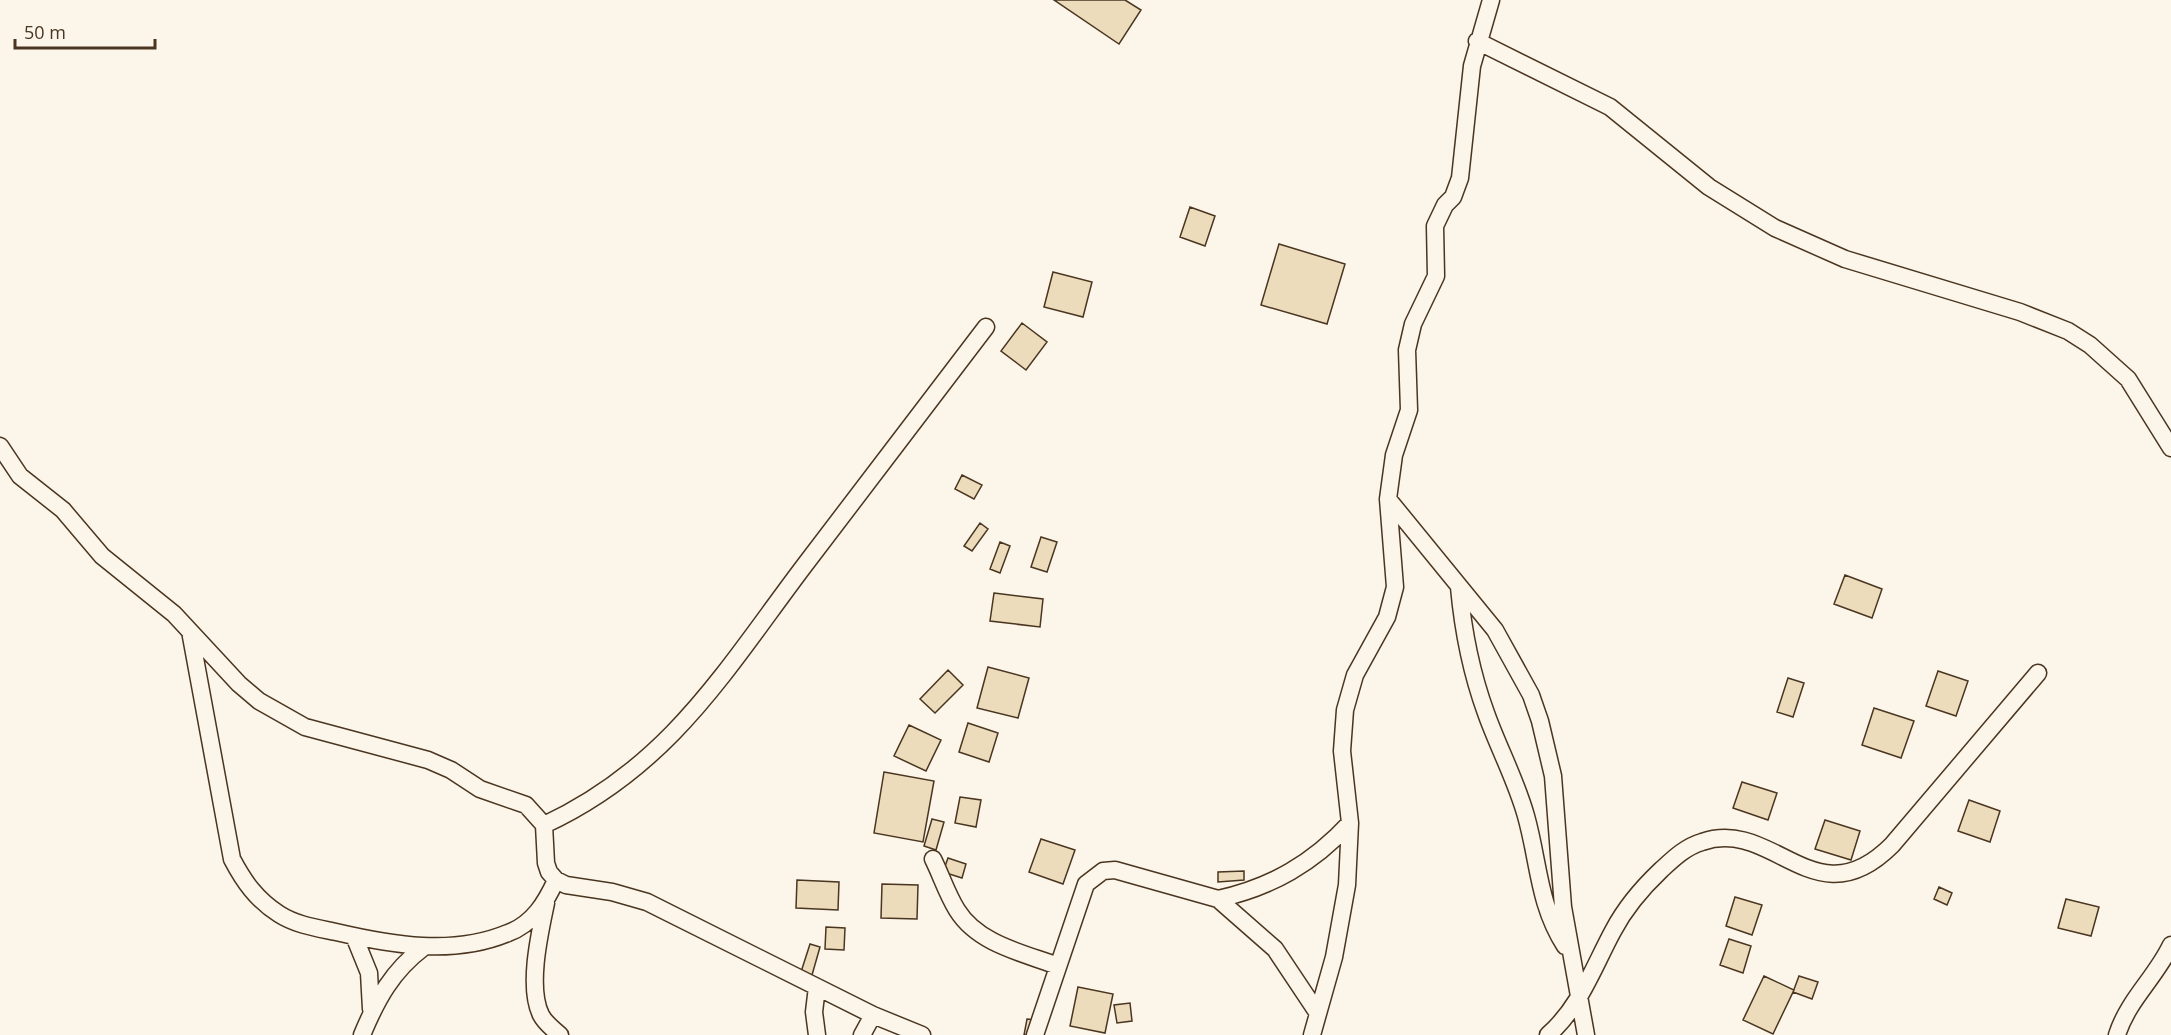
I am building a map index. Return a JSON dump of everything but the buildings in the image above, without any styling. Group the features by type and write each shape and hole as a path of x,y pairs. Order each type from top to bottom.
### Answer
{"street":[{"path":"1312,1035 1334,957 1344,909 1350,823 1342,730 1354,675 1392,602 1395,570 1388,499 1394,455 1411,399 1406,363 1408,344 1413,324 1436,276 1434,226 1445,205 1454,197 1460,178 1466,135 1468,89 1477,41 1491,0"},
{"path":"1477,41 1610,107 1709,187 1775,228 1845,259 2020,312 2068,331 2090,345 2128,380 2171,448"},
{"path":"544,825 582,806 617,783 681,727 986,327"},
{"path":"0,446 20,476 63,510 102,556 159,601 239,684 281,716 330,735 404,751 451,770 480,789 526,806 544,825 546,863 549,872 556,880 566,885 612,892 647,902 873,1015 922,1035"},
{"path":"1388,499 1480,611 1508,650 1531,695 1540,721 1557,804 1563,907 1586,1035"},
{"path":"1459,588 1465,640 1475,682 1526,816 1540,891 1547,913 1570,953"},
{"path":"190,631 232,859 244,881 261,901 281,915 304,925 354,936 424,947 466,944 510,933 530,920 546,902"},
{"path":"1548,1035 1566,1017 1579,998 1614,928 1631,903 1651,880 1687,848 1713,840 1740,840 1820,873 1840,874 1860,870 1878,860 2038,673"},
{"path":"1218,899 1244,893 1291,873 1313,859 1350,823"},
{"path":"933,859 957,910 977,932 1003,946 1058,966"},
{"path":"1035,1035 1086,884 1103,871 1114,870 1218,899 1275,949 1317,1011"},
{"path":"556,880 546,902 538,951 537,1001 541,1014 560,1035"},
{"path":"354,936 369,973 371,1013"},
{"path":"2117,1035 2127,1010 2171,945"},
{"path":"362,1035 371,1013 392,976 424,947"},
{"path":"2152,976 2171,963"},
{"path":"817,987 814,1012 817,1035"},
{"path":"862,1035 873,1015"}]}
